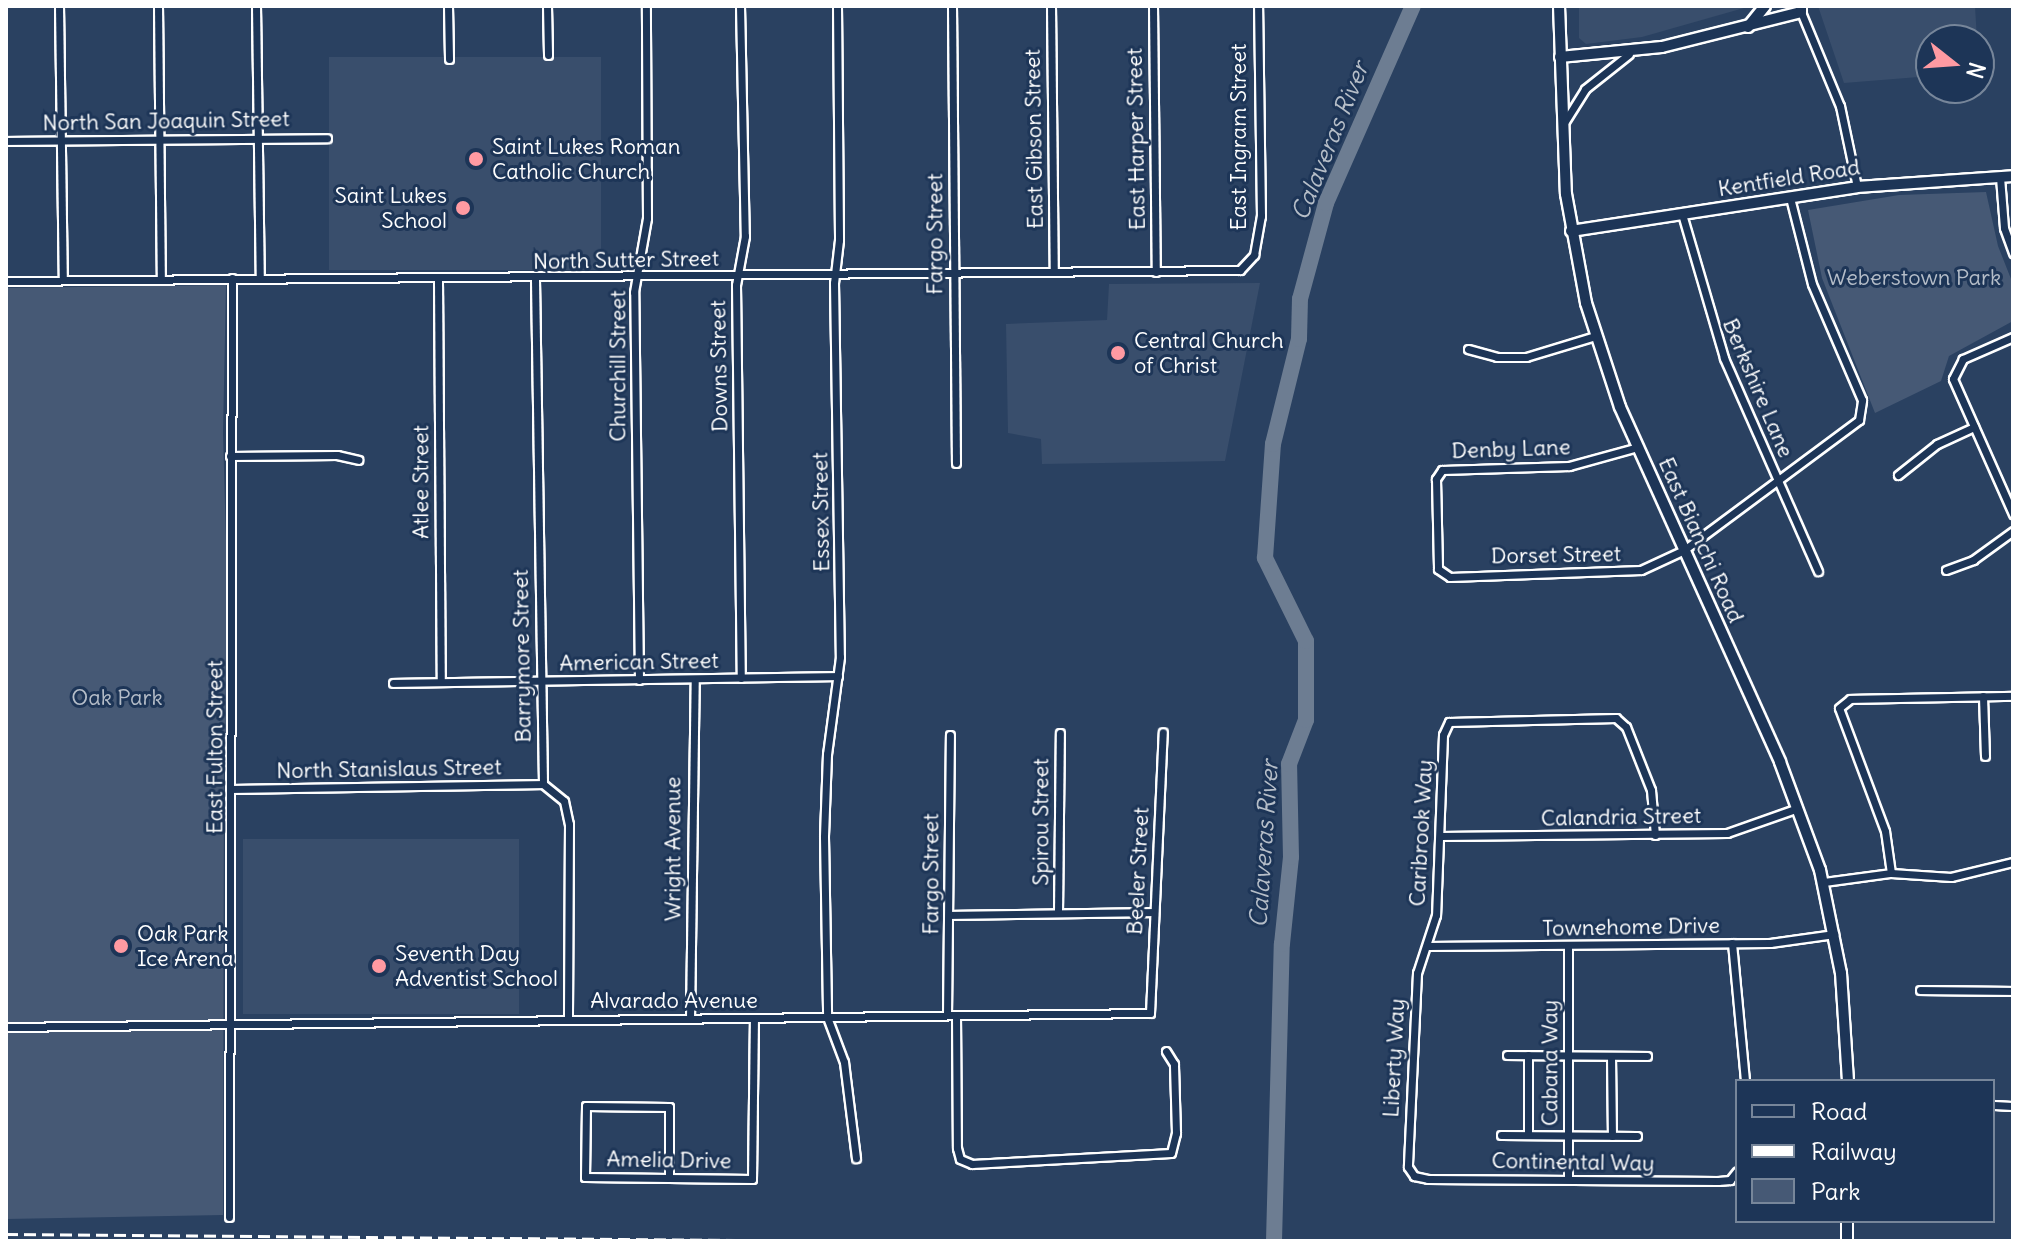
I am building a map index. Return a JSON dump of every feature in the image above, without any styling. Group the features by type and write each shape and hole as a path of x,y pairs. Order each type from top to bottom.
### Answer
{"street":[{"path":"59,6 63,280"},
{"path":"158,6 161,278"},
{"path":"256,6 260,277"},
{"path":"448,6 449,59"},
{"path":"547,6 548,55"},
{"name":"Churchill Street","path":"639,680 637,276 647,218 646,6"},
{"name":"Downs Street","path":"740,6 745,236 738,276 741,678"},
{"name":"Essex Street","path":"837,6 838,676 824,791 827,1017 844,1062 856,1158"},
{"name":"Fargo Street","path":"952,6 956,463"},
{"name":"East Gibson Street","path":"1051,6 1054,272"},
{"name":"East Harper Street","path":"1153,6 1156,272"},
{"name":"East Ingram Street","path":"1246,266 1254,255 1261,216 1258,6"},
{"name":"East Bianchi Road","path":"1559,6 1561,128 1571,231 1595,336 1638,447 1798,808 1824,882 1847,1022 1848,1079"},
{"path":"1748,27 1765,6"},
{"path":"1560,57 1629,54 1748,27 1801,9 1840,106 1857,187"},
{"path":"1561,128 1585,89 1629,54"},
{"name":"North San Joaquin Street","path":"6,141 327,138"},
{"name":"Kentfield Road","path":"1571,231 1857,187 2013,176"},
{"path":"2000,177 2004,228 2013,253"},
{"name":"Dorset Street","path":"1441,573 1450,577 1634,572 1684,550 1862,414 1862,400 1812,284 1790,198"},
{"name":"Berkshire Lane","path":"1682,214 1710,322 1818,571"},
{"name":"North Sutter Street","path":"6,281 260,277 438,281 637,276 953,275 1232,271 1246,266"},
{"name":"East Fulton Street","path":"229,1217 234,789 230,456 232,278"},
{"name":"Barrymore Street","path":"535,280 543,784"},
{"name":"Atlee Street","path":"438,281 441,682"},
{"path":"1468,349 1497,357 1526,357 1595,336"},
{"path":"2013,337 1963,359 1954,370 1974,427 2013,514"},
{"path":"1898,475 1937,444 1974,427"},
{"name":"Denby Lane","path":"1441,573 1436,479 1442,470 1569,466 1638,447"},
{"path":"230,456 337,455 358,460"},
{"path":"1946,570 1973,560 2013,531"},
{"name":"American Street","path":"393,683 838,676"},
{"name":"Wright Avenue","path":"690,1019 695,680"},
{"path":"1983,696 1985,756"},
{"path":"1891,873 1885,831 1839,708 1850,699 2013,696"},
{"name":"Caribrook Way","path":"1427,946 1436,915 1443,735 1449,722 1616,718 1626,727 1651,790 1655,835"},
{"name":"Beeler Street","path":"1150,1013 1163,732"},
{"name":"Spirou Street","path":"1058,912 1060,733"},
{"name":"Fargo Street","path":"950,735 949,915 957,1148 960,1159 972,1164 1171,1153 1176,1133 1174,1064 1166,1051"},
{"path":"543,784 564,801 569,824 568,1019"},
{"name":"North Stanislaus Street","path":"234,789 543,784"},
{"name":"Calandria Street","path":"1440,836 1727,833 1798,808"},
{"path":"1824,882 1891,873 1951,877 2013,862"},
{"path":"949,915 1154,912"},
{"name":"Townehome Drive","path":"1427,946 1732,943 1834,934"},
{"path":"1732,943 1745,1079"},
{"name":"Liberty Way","path":"1412,1174 1408,1150 1417,973 1427,946"},
{"name":"Cabana Way","path":"1568,947 1568,1179"},
{"path":"1920,990 2013,991"},
{"name":"Alvarado Avenue","path":"6,1027 1150,1013"},
{"name":"Amelia Drive","path":"669,1178 669,1107 586,1106 585,1177 752,1179 754,1019"},
{"path":"1507,1055 1647,1056"},
{"path":"1528,1055 1528,1135"},
{"path":"1611,1056 1612,1136"},
{"path":"1501,1135 1637,1136"},
{"name":"Continental Way","path":"1412,1174 1568,1179 1735,1174"}],"shaded area":[{"path":"1579,6 1751,6 1642,37 1586,44 1579,38"},
{"path":"1818,6 1975,6 1976,24 1915,24 1915,77 1844,83"},
{"name":"Saint Lukes School","path":"329,57 601,57 601,270 329,270"},
{"path":"1260,283 1225,461 1042,464 1041,439 1008,433 1006,324 1107,320 1109,284"},
{"name":"Seventh Day Adventist School","path":"243,839 519,839 519,1014 243,1014"}],"green space":[{"name":"Weberstown Park","path":"1986,192 1998,246 2013,284 2013,321 1949,356 1941,381 1875,413 1822,278 1808,210 1899,195"},
{"name":"Oak Park","path":"226,285 223,433 230,686 224,757 223,1215 6,1219 6,288"}],"waterway":[{"name":"Calaveras River","path":"1274,1241 1282,944 1291,857 1289,764 1306,720 1306,641 1265,558 1273,444 1299,339 1300,299 1326,203 1413,6"}],"railway":[{"path":"6,1234 866,1241"}],"place":[{"name":"Saint Lukes Roman Catholic Church","path":"476,159"},
{"name":"Saint Lukes School","path":"463,208"},
{"name":"Central Church of Christ","path":"1118,353"},
{"name":"Oak Park Ice Arena","path":"121,946"},
{"name":"Seventh Day Adventist School","path":"379,966"}]}
